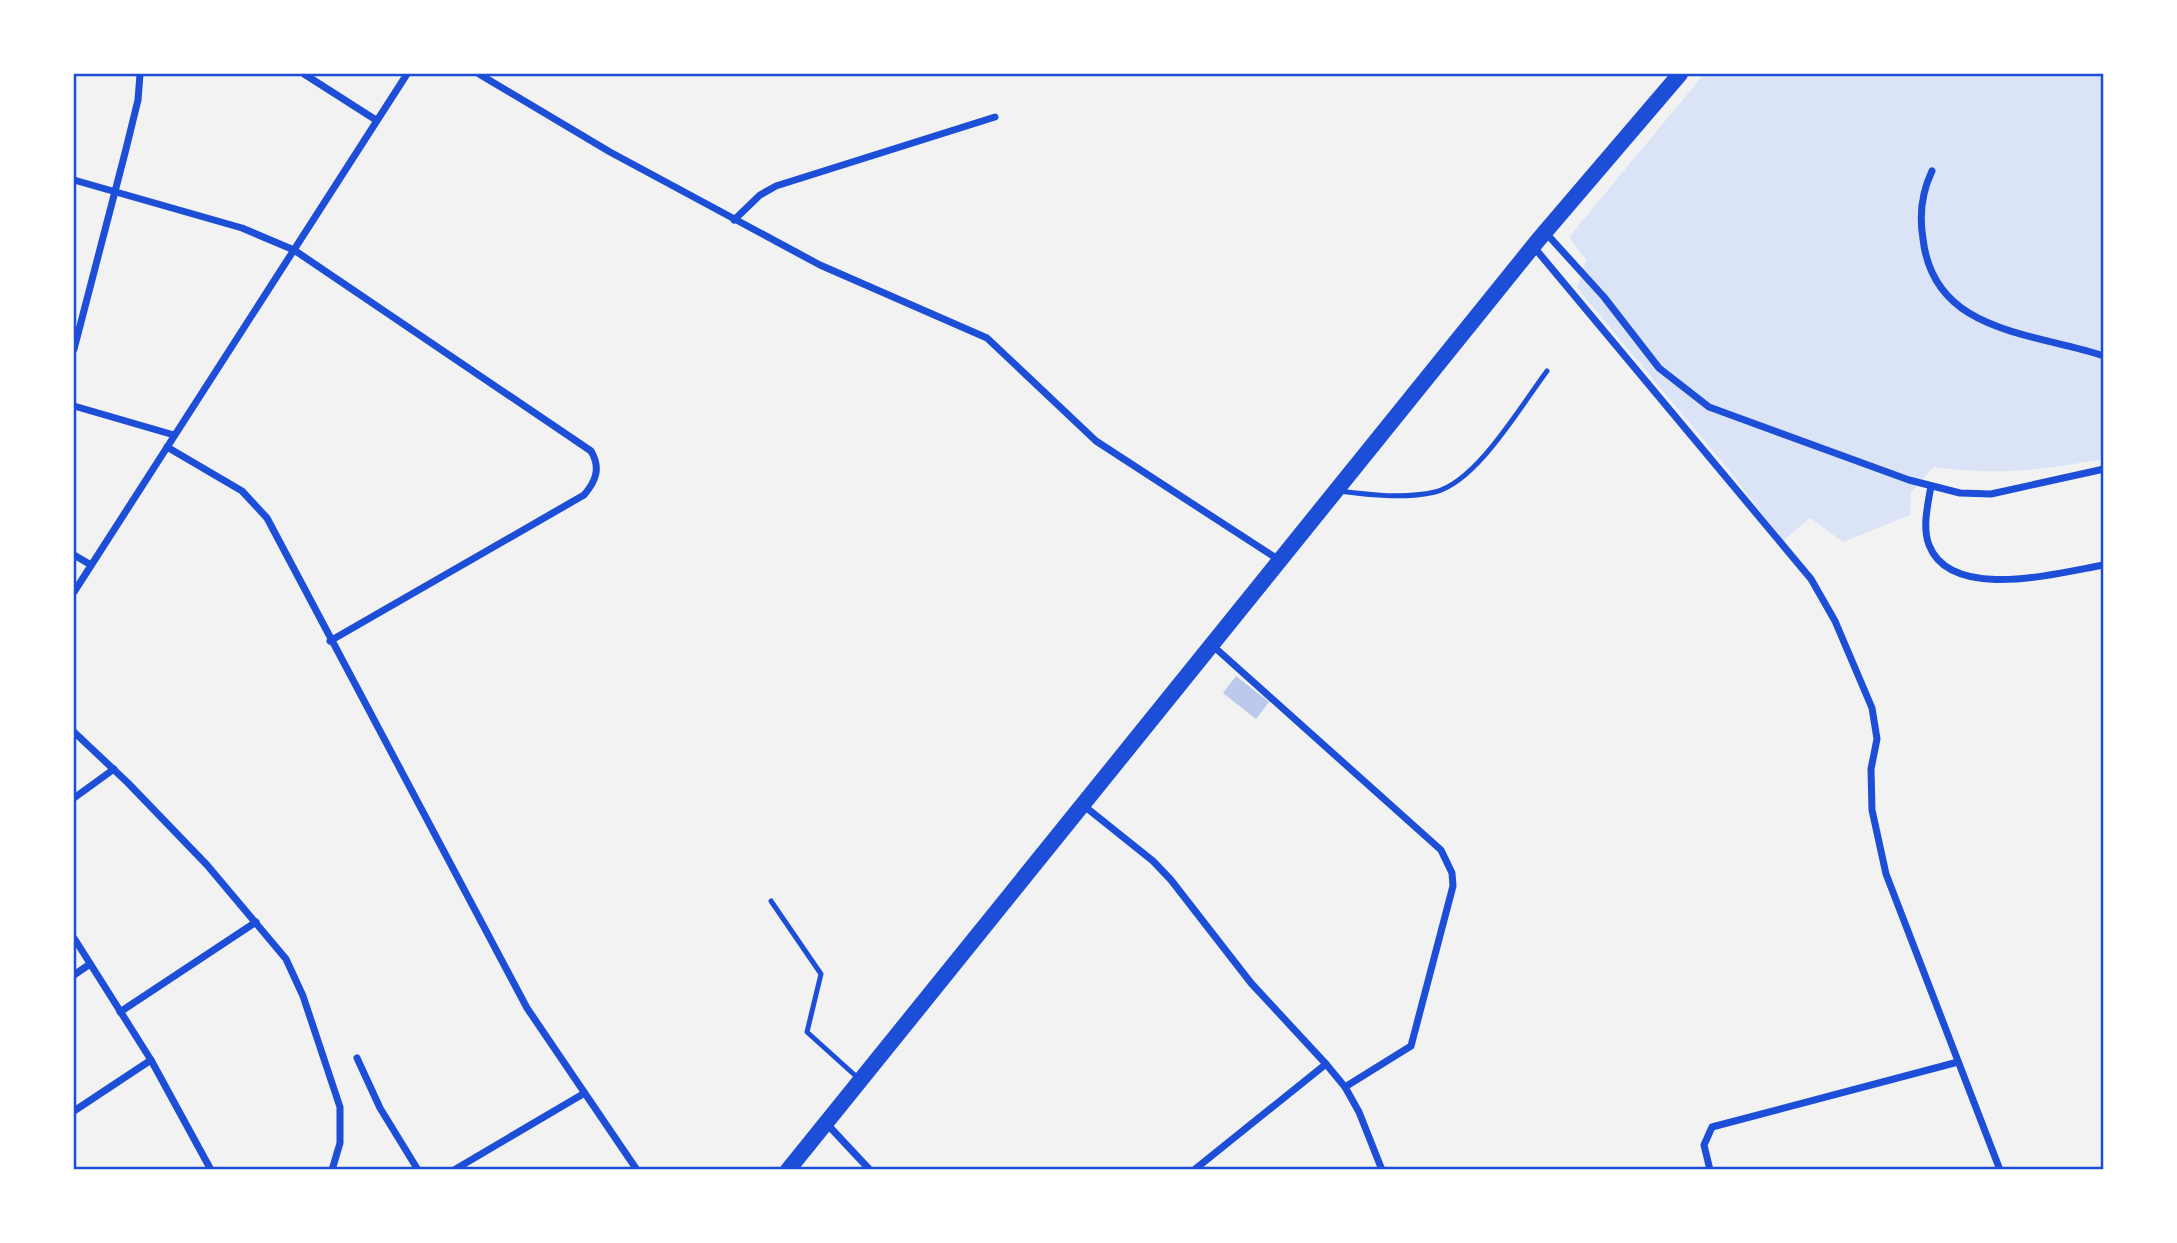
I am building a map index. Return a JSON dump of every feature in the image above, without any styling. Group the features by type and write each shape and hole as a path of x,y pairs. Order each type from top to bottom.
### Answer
{"main road":[{"path":"788,1170 1539,239 1680,74"}],"street":[{"path":"74,349 138,100 140,74"},
{"path":"304,74 376,120"},
{"path":"74,592 407,74"},
{"path":"479,74 610,152 734,220 839,274 987,338 1096,441 1279,561"},
{"path":"734,220 760,195 776,186 995,117"},
{"path":"1932,171 1922,201 1924,248 1937,285 1950,299 1965,312 2002,330 2104,356"},
{"path":"74,180 242,228 294,250 591,451 596,461 593,485 584,495 330,641"},
{"path":"1539,239 1604,297 1659,368 1709,407 1931,486 1961,493 1991,494 2104,469"},
{"path":"1539,239 1811,579 1835,621 1874,717 1877,739 1871,769 1871,797 1886,874 2000,1170"},
{"path":"74,406 174,435"},
{"path":"167,447 242,491 258,507 280,541 330,641 527,1008 637,1170"},
{"path":"1931,486 1926,526 1929,544 1940,564 1950,570 1973,577 2021,578 2104,565"},
{"path":"74,555 91,565"},
{"path":"1212,644 1441,850 1452,873 1448,909 1411,1046 1345,1087"},
{"path":"74,732 114,769 207,865 256,922 296,976 335,1091 341,1130 332,1170"},
{"path":"74,798 114,769"},
{"path":"1083,804 1153,861 1171,880 1251,983 1345,1087 1371,1138 1382,1170"},
{"path":"120,1012 256,922"},
{"path":"74,938 151,1060 211,1170"},
{"path":"74,975 90,964"},
{"path":"357,1058 380,1108 418,1170"},
{"path":"74,1111 151,1060"},
{"path":"1710,1170 1703,1145 1712,1128 1958,1062"},
{"path":"1194,1170 1326,1064"},
{"path":"454,1170 583,1094"},
{"path":"826,1123 870,1170"}],"lane":[{"path":"1335,491 1373,495 1438,491 1471,471 1547,370"},
{"path":"771,901 821,974 807,1032 860,1080"}],"shaded area":[{"path":"1704,74 2103,74 2103,459 1999,471 1934,467 1911,492 1910,515 1843,542 1810,518 1783,541 1728,469 1577,288 1586,260 1569,237"}],"building":[{"path":"1236,676 1269,702 1256,719 1223,693"}]}
